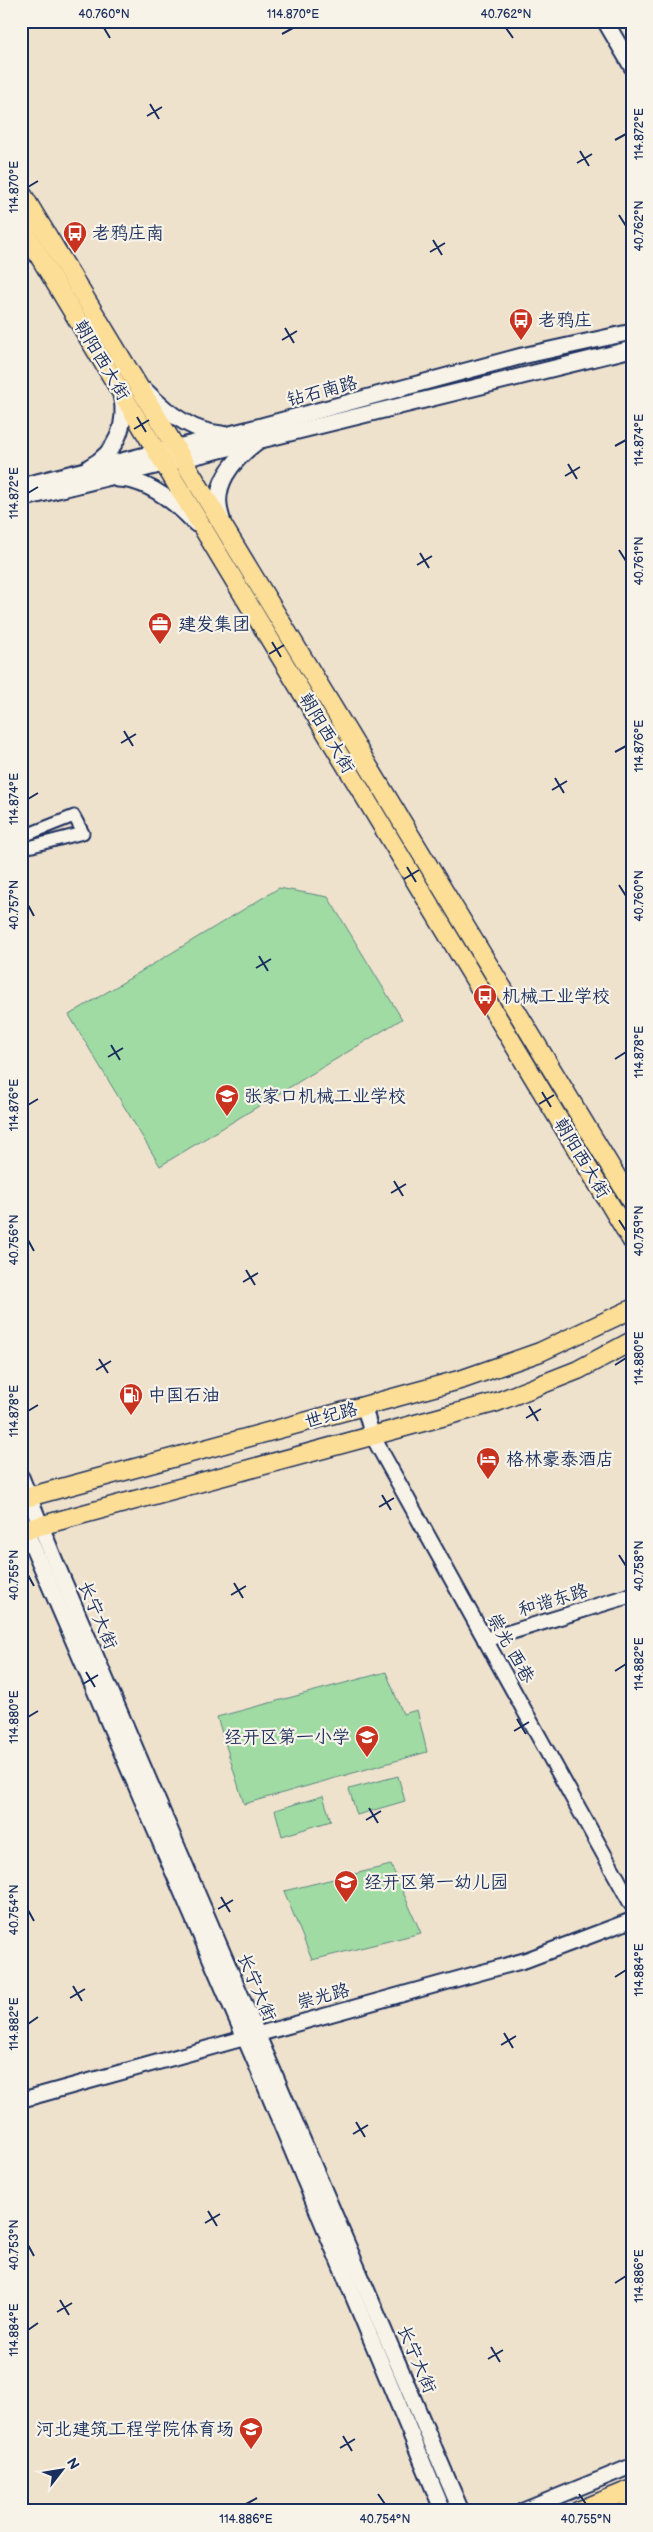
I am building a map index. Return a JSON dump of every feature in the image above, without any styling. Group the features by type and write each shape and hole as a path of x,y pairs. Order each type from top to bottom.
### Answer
{"main road":[{"path":"605,21 632,67"},
{"name":"朝阳西大街","path":"21,192 632,1202"},
{"name":"朝阳西大街","path":"21,226 632,1241"},
{"name":"钻石南路","path":"180,453 231,434 522,356 632,332"},
{"name":"钻石南路","path":"21,499 103,478 180,453 260,440 632,348"},
{"path":"137,383 158,404 187,424 211,433 231,434"},
{"path":"82,471 102,458 124,424 124,408 120,390"},
{"path":"225,528 218,508 218,491 233,462 260,440"},
{"name":"钻石南路","path":"21,486 82,471 161,458"},
{"path":"103,478 133,480 145,485 178,507 210,539"},
{"name":"世纪路","path":"25,1498 504,1366 540,1352 632,1309"},
{"name":"世纪路","path":"27,1526 497,1402 578,1370 632,1342"},
{"name":"长宁大街","path":"21,1478 27,1526 461,2511"},
{"name":"长宁大街","path":"251,2035 443,2511"},
{"path":"578,2511 632,2489"},
{"path":"625,2511 632,2508"}],"street":[{"path":"21,837 74,816 83,833 21,850"},
{"name":"崇光 西巷","path":"364,1406 372,1435 632,1905"},
{"name":"和谐东路","path":"485,1640 632,1595"},
{"name":"崇光路","path":"21,2100 526,1960 632,1920"},
{"path":"522,2511 632,2466"}],"green space":[{"path":"279,888 328,897 402,1019 160,1166 69,1015"},
{"path":"386,1672 403,1714 417,1710 427,1752 244,1804 217,1717"},
{"path":"398,1776 405,1801 357,1815 349,1789"},
{"path":"323,1796 331,1821 282,1836 275,1810"},
{"path":"391,1865 421,1933 312,1960 284,1891"}],"place":[{"name":"老鸦庄南","path":"75,254"},
{"name":"老鸦庄","path":"521,341"},
{"name":"建发集团","path":"160,645"},
{"name":"机械工业学校","path":"485,1017"},
{"name":"张家口机械工业学校","path":"227,1117"},
{"name":"中国石油","path":"131,1416"},
{"name":"格林豪泰酒店","path":"488,1480"},
{"name":"经开区第一小学","path":"367,1758"},
{"name":"经开区第一幼儿园","path":"346,1903"},
{"name":"河北建筑工程学院体育场","path":"251,2450"}]}
